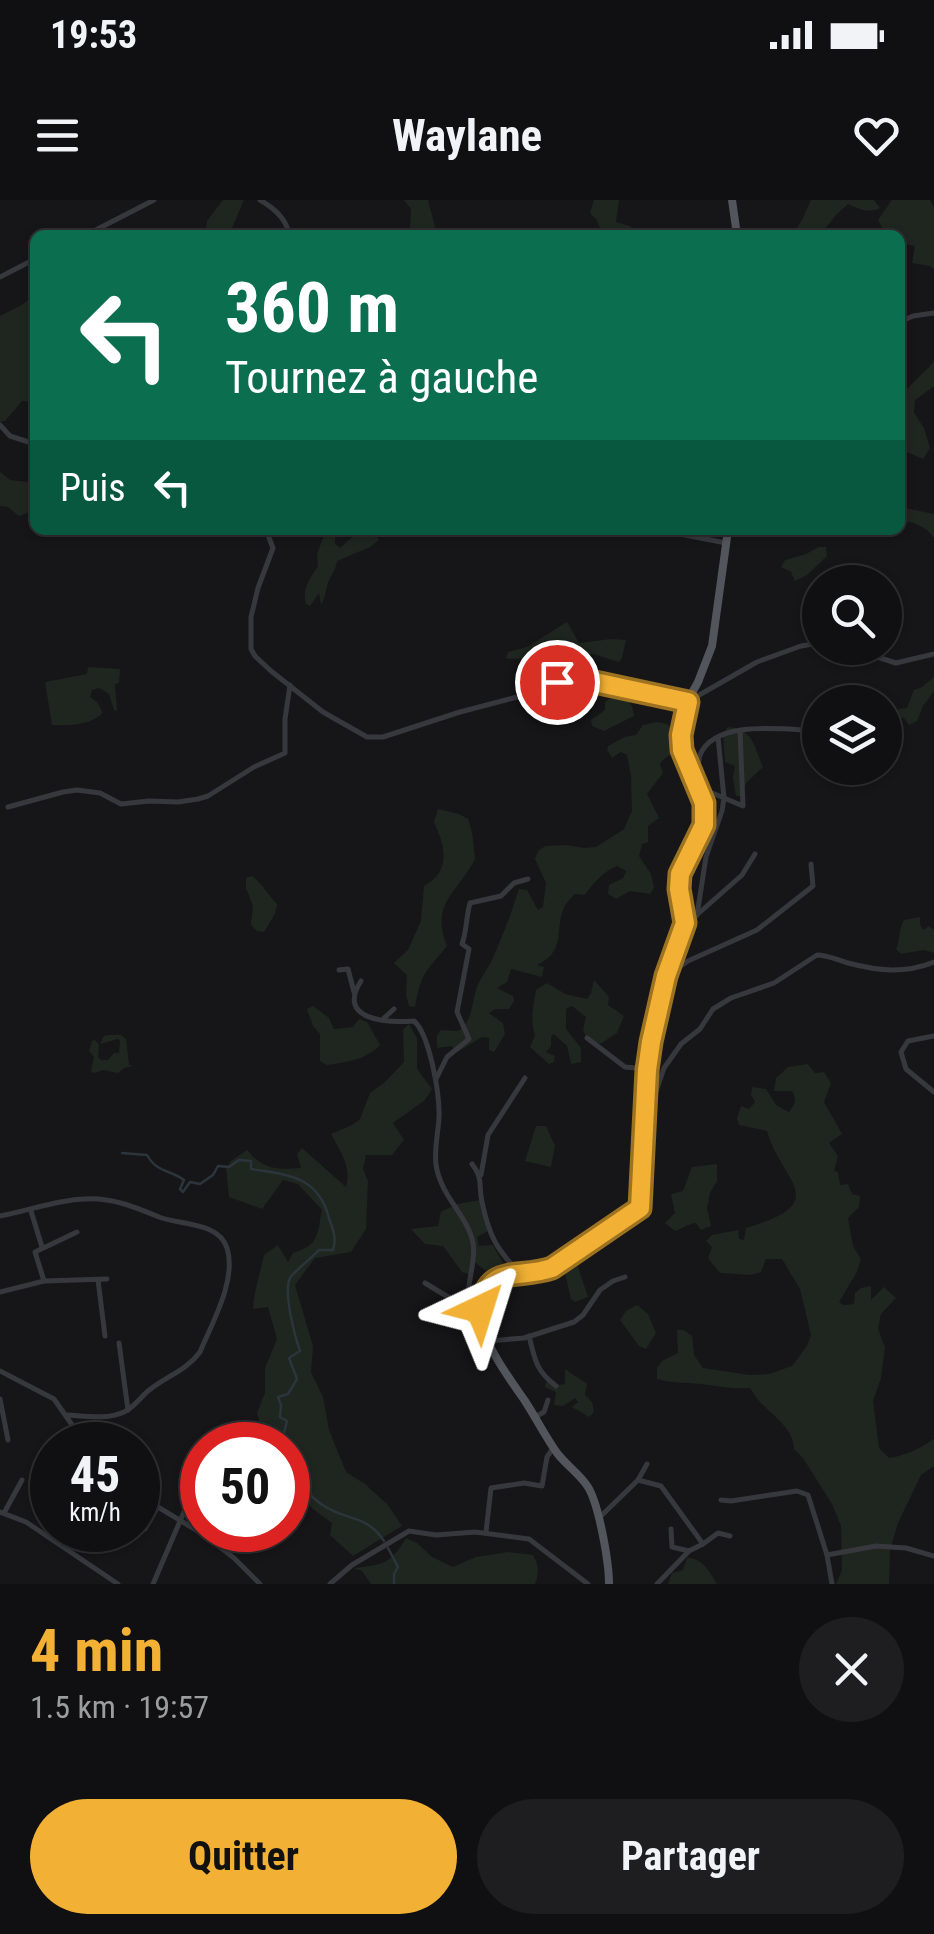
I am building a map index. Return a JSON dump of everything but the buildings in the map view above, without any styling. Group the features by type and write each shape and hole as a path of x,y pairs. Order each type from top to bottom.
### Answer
{"main road":[{"path":"732,200 736,230"},
{"path":"610,1584 598,1519 586,1484 554,1447 498,1360 488,1341 480,1309 485,1291 496,1278 560,1264 640,1208 647,1070 654,1024 685,923 680,874 704,825 704,803 682,750 681,735 688,702 712,646 727,535"}],"street":[{"path":"96,230 154,200"},
{"path":"260,200 283,218 288,230"},
{"path":"0,278 30,262"},
{"path":"905,320 934,313"},
{"path":"0,425 10,436 30,442"},
{"path":"268,535 273,548 251,618 250,641 255,656 323,712 374,738 557,682 590,681 688,702 756,662 802,646"},
{"path":"685,535 726,543"},
{"path":"902,662 934,654"},
{"path":"8,807 78,790 100,793 120,804 178,802 208,796 285,753 290,685"},
{"path":"740,730 743,806 698,787 698,759 704,747 718,736 740,730 802,730"},
{"path":"697,915 706,857 724,798 718,736"},
{"path":"685,923 691,922 742,874 755,854"},
{"path":"666,976 688,961 757,930 801,897 814,886 811,864"},
{"path":"434,1082 447,1057 469,1040 457,1012 469,949 462,944 470,902 501,896 514,883 528,879"},
{"path":"646,1121 664,1068 681,1044 723,1002 774,984 817,956 900,972 934,962"},
{"path":"339,970 348,969 356,1010 370,1018 418,1023 439,1110 436,1165 442,1187 473,1244 468,1292 471,1302"},
{"path":"355,995 361,981"},
{"path":"382,1019 394,1008"},
{"path":"934,1036 908,1041 901,1052 906,1068 934,1092"},
{"path":"587,1038 625,1067 647,1070"},
{"path":"520,1275 494,1242 482,1202 481,1178 488,1135 525,1078"},
{"path":"472,1164 481,1178"},
{"path":"0,1216 78,1199 101,1198 197,1225 226,1244 227,1285 200,1352 128,1410 106,1416 67,1416"},
{"path":"30,1210 42,1246"},
{"path":"44,1282 34,1254 42,1246 77,1232"},
{"path":"488,1341 529,1336 574,1322 600,1290 625,1277"},
{"path":"0,1292 44,1282 108,1279"},
{"path":"98,1280 105,1336"},
{"path":"425,1284 480,1309"},
{"path":"529,1336 542,1376 556,1386"},
{"path":"119,1343 128,1410"},
{"path":"0,1371 54,1399 71,1422"},
{"path":"0,1399 8,1440"},
{"path":"535,1418 544,1412 548,1400"},
{"path":"486,1534 491,1488 524,1483 542,1486 547,1457 554,1447"},
{"path":"598,1519 638,1480 647,1464"},
{"path":"22,1480 2,1512 26,1522 118,1584"},
{"path":"638,1480 661,1486 703,1544"},
{"path":"721,1500 797,1490 808,1495 832,1584"},
{"path":"153,1584 180,1520 160,1509"},
{"path":"671,1529 672,1547 689,1551"},
{"path":"330,1584 352,1565 409,1531 475,1532 529,1540 588,1584"},
{"path":"657,1584 689,1551 718,1534 730,1536"},
{"path":"827,1555 876,1546 906,1548 934,1556"},
{"path":"226,1552 260,1584"}],"shaded area":[{"path":"223,200 244,200 231,230 206,230 207,221"},
{"path":"404,200 428,200 436,230 412,230 411,209"},
{"path":"594,200 619,200 616,222 635,230 600,228 590,213"},
{"path":"811,200 874,200 880,208 868,211 848,204 824,230 795,230"},
{"path":"892,200 930,200 934,208 934,269 912,263 915,246 905,244 905,230 883,230 878,220"},
{"path":"30,298 30,402 22,401 0,422 0,316"},
{"path":"934,358 934,386 915,400 914,413 930,448 923,459 905,451 905,391"},
{"path":"0,472 10,480 30,482 30,513 19,516 0,506"},
{"path":"905,508 934,514 934,538 919,525 905,522"},
{"path":"324,535 335,535 335,544 340,548 354,535 376,535 379,540 337,561 321,605 319,593 310,606 306,604 306,589 318,566 317,554"},
{"path":"826,547 827,556 818,565 802,565 802,578 795,581 791,572 781,567 785,560"},
{"path":"567,622 579,643 626,640 622,658 619,662 593,654 561,659 556,654 506,658 508,652 527,647"},
{"path":"88,667 120,669 119,683 115,684 117,711 109,694 99,688 92,690 90,697 103,713 98,717 79,724 52,725 45,682 87,674"},
{"path":"934,677 934,691 917,721 909,725 902,718 902,709 907,708 914,690"},
{"path":"623,694 634,716 604,731 592,726 591,720 605,710 605,702"},
{"path":"657,722 676,732 670,744 679,748 660,764 663,773 647,794 659,818 648,826 648,842 642,844 639,856 651,874 654,888 650,894 630,891 616,899 608,894 609,885 623,878 626,871 617,866 599,878 585,895 575,894 564,907 556,947 537,965 544,967 542,977 511,969 507,982 497,988 513,996 514,1001 509,1009 489,1013 503,1023 505,1034 494,1052 489,1050 489,1038 482,1037 458,1052 451,1046 437,1048 441,1030 458,1031 469,1017 477,986 495,953 519,889 527,890 538,910 543,907 546,883 535,859 538,851 545,846 596,847 624,829 632,811 627,755 621,752 612,758 608,746 636,735 643,725"},
{"path":"728,727 748,735 763,767 747,782 740,796 736,796 733,778 735,766 725,762 723,733"},
{"path":"438,809 468,819 475,859 444,908 447,946 425,973 415,1007 409,1006 406,995 407,975 394,963 408,950 421,921 424,886 442,865 443,849 434,822"},
{"path":"252,876 277,904 264,932 251,925 253,906 246,878"},
{"path":"920,917 923,930 929,926 934,930 934,953 924,950 901,954 896,949 904,920"},
{"path":"594,980 609,997 608,1005 624,1016 617,1033 600,1044 586,1036 586,1017 572,1006 566,1009 566,1029 581,1048 581,1062 571,1064 567,1046 554,1034 546,1052 555,1056 549,1064 530,1047 535,1036 532,1019 536,990 547,983 565,994 587,999"},
{"path":"313,1006 329,1018 334,1029 353,1027 359,1019 367,1022 380,1045 355,1060 327,1065 320,1061 320,1034 307,1009"},
{"path":"409,1024 417,1038 417,1069 432,1089 425,1100 393,1123 404,1140 392,1155 366,1155 366,1229 351,1252 315,1258 295,1285 313,1346 311,1372 323,1397 329,1430 346,1472 388,1505 402,1526 353,1556 330,1535 332,1523 310,1505 310,1422 260,1422 257,1413 265,1393 265,1368 277,1339 268,1307 253,1309 264,1255 278,1245 288,1262 293,1253 313,1242 322,1210 298,1184 283,1180 262,1209 229,1197 226,1168 247,1150 271,1167 301,1168 297,1154 302,1148 346,1187 346,1166 331,1134 360,1119 370,1093 404,1062 403,1030"},
{"path":"108,1035 126,1039 129,1065 134,1066 118,1073 94,1073 94,1057 89,1051 92,1041 99,1045 101,1060 119,1053 118,1039 100,1044"},
{"path":"808,1064 815,1073 824,1072 831,1083 824,1102 842,1134 829,1143 838,1156 834,1171 838,1172 840,1185 848,1184 852,1194 860,1196 859,1207 848,1218 853,1246 861,1259 839,1302 854,1304 855,1293 871,1286 871,1300 884,1287 896,1298 881,1314 878,1329 885,1347 873,1401 879,1448 889,1458 934,1439 934,1466 921,1475 898,1523 890,1550 889,1584 836,1584 842,1570 841,1526 832,1504 794,1449 786,1429 750,1388 657,1379 662,1361 678,1353 677,1330 692,1336 694,1355 703,1368 750,1375 769,1374 792,1366 807,1346 811,1335 800,1289 782,1259 766,1259 761,1272 751,1275 720,1273 708,1258 712,1247 706,1241 712,1235 738,1230 739,1239 744,1240 746,1228 773,1219 795,1200 795,1189 767,1131 739,1125 737,1118 741,1106 749,1109 755,1102 752,1087 766,1089 776,1105 789,1112 795,1102 794,1094 774,1091 776,1078 788,1067"},
{"path":"536,1126 546,1126 555,1146 551,1167 525,1161"},
{"path":"717,1164 717,1181 707,1208 711,1226 701,1230 696,1223 675,1231 665,1223 675,1213 671,1194 683,1191 692,1167"},
{"path":"480,1200 488,1231 477,1237 479,1246 493,1245 504,1265 487,1272 471,1259 469,1274 462,1272 443,1246 425,1244 411,1229 438,1226 441,1212"},
{"path":"574,1261 588,1297 575,1302 565,1273"},
{"path":"637,1305 648,1314 656,1333 646,1349 639,1346 620,1320"},
{"path":"565,1369 587,1384 585,1395 594,1412 589,1417 572,1407 578,1402 575,1398 563,1406 554,1405 556,1392 545,1387 552,1380 565,1384"},
{"path":"406,1538 453,1567 476,1557 508,1552 533,1555 538,1569 535,1584 371,1584 362,1571 353,1568 385,1562"},
{"path":"687,1558 701,1563 717,1584 668,1584 672,1573 683,1570"}],"waterway":[{"path":"122,1153 147,1155 160,1168 184,1180 180,1189 183,1192 190,1182 200,1184 218,1166 229,1167 239,1160 251,1161 251,1169 300,1180 318,1193 335,1242 333,1250 319,1250 291,1276 288,1285 290,1314 300,1351 289,1358 297,1379 288,1394 278,1397 280,1417 287,1422"},
{"path":"310,1494 332,1511 370,1526 384,1541"},
{"path":"388,1548 398,1567 394,1584"}],"route":[{"path":"480,1309 485,1291 496,1278 552,1268 640,1208 651,1042 666,976 685,923 680,874 704,825 704,803 682,750 688,702 590,681 557,682"}]}
